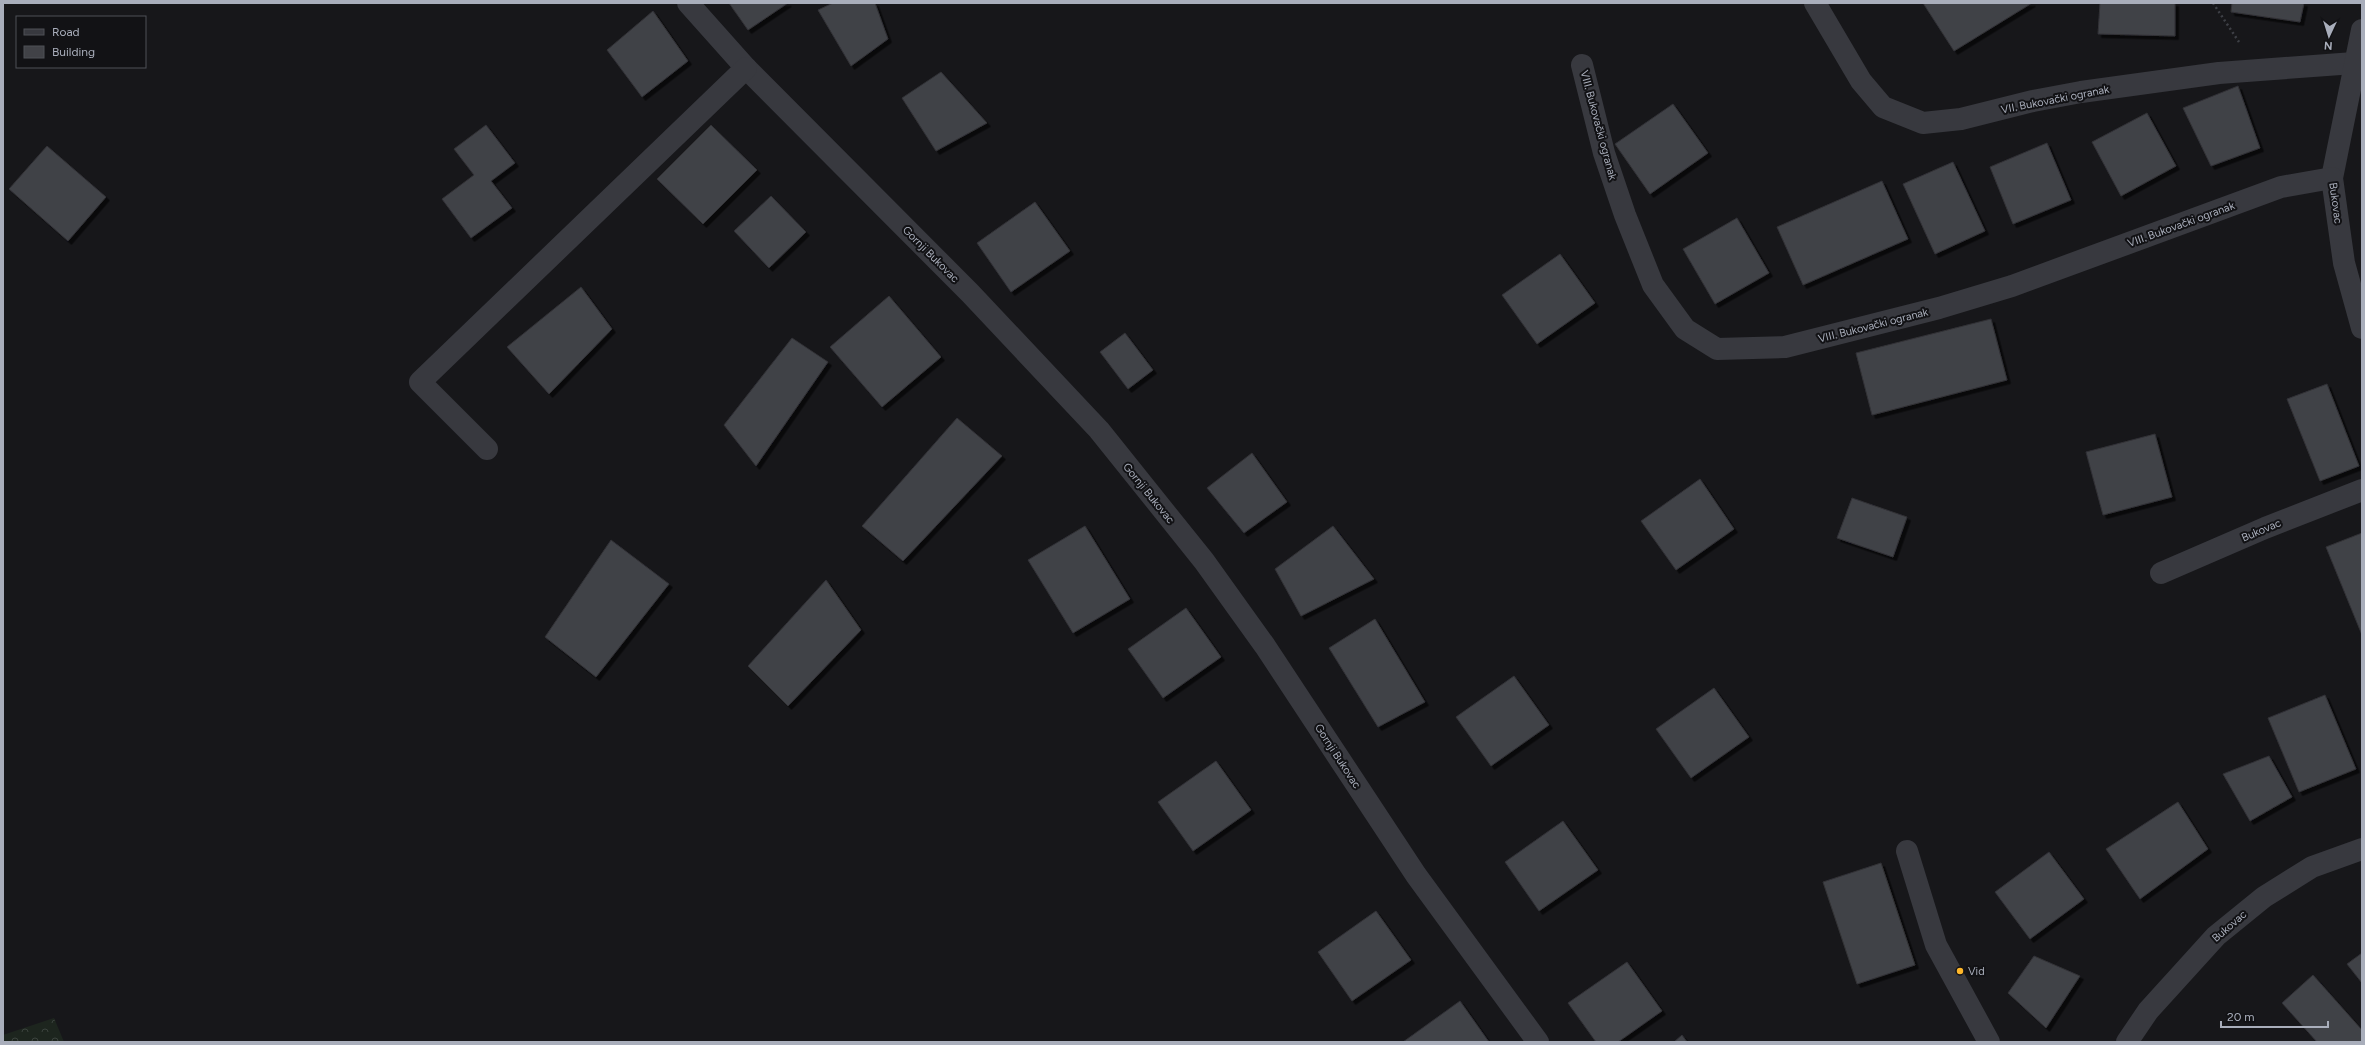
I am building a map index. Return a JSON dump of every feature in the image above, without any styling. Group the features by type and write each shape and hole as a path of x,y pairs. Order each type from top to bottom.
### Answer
{"street":[{"name":"Gornji Bukovac","path":"688,3 746,68 970,293 1099,430 1204,561 1265,646 1416,875 1538,1042"},
{"name":"VII. Bukovački ogranak","path":"1815,3 1862,81 1883,107 1923,122 1961,119 2032,101 2081,92 2257,69 2354,63"},
{"name":"Bukovac","path":"2362,30 2354,63 2332,178 2344,263 2362,328"},
{"name":"VIII. Bukovački ogranak","path":"1582,65 1604,153 1625,215 1653,285 1685,329 1717,349 1785,347 1939,308 2012,286 2280,187 2332,178"},
{"path":"487,449 420,382 746,68"},
{"name":"Bukovac","path":"2161,573 2265,528 2362,490"},
{"name":"Bukovac","path":"2127,1042 2148,1011 2216,936 2264,896 2312,867 2362,849"},
{"path":"1907,851 1936,945 1989,1042"}],"path":[{"path":"2213,3 2257,69"}],"green space":[{"path":"54,1018 64,1042 3,1042 3,1035"}],"building":[{"path":"729,3 788,3 748,30"},
{"path":"833,3 875,3 888,39 851,66 818,10"},
{"path":"1923,3 2032,3 1954,51"},
{"path":"2100,3 2175,3 2175,36 2098,34"},
{"path":"2232,3 2304,3 2300,22 2231,12"},
{"path":"653,11 688,61 642,97 607,50"},
{"path":"941,72 987,123 936,151 902,98"},
{"path":"2238,86 2260,148 2211,166 2183,108"},
{"path":"1673,104 1708,153 1650,194 1615,144"},
{"path":"2147,113 2176,166 2121,196 2092,142"},
{"path":"486,125 515,163 491,181 512,208 471,238 442,199 474,175 454,149"},
{"path":"711,125 757,170 703,224 657,179"},
{"path":"2047,143 2071,200 2013,224 1990,167"},
{"path":"47,146 106,197 68,241 9,189"},
{"path":"1953,162 1985,231 1935,254 1903,184"},
{"path":"1882,181 1908,239 1803,285 1777,227"},
{"path":"771,196 806,232 769,268 734,231"},
{"path":"1035,202 1070,251 1011,292 977,243"},
{"path":"1737,218 1769,273 1715,304 1683,249"},
{"path":"1560,254 1595,303 1537,344 1502,295"},
{"path":"581,287 612,329 549,394 507,347"},
{"path":"889,296 941,357 882,407 830,347"},
{"path":"1991,319 2007,380 1872,415 1856,353"},
{"path":"1125,333 1153,370 1128,389 1100,352"},
{"path":"792,338 828,362 756,466 724,425"},
{"path":"2327,384 2359,466 2320,481 2287,399"},
{"path":"957,418 1002,456 903,561 862,526"},
{"path":"2155,434 2172,497 2103,515 2086,452"},
{"path":"1252,453 1287,502 1244,533 1207,488"},
{"path":"1700,479 1734,529 1676,570 1641,521"},
{"path":"1852,498 1907,517 1893,557 1837,538"},
{"path":"1085,526 1130,599 1073,633 1028,560"},
{"path":"1333,526 1374,579 1301,616 1275,569"},
{"path":"2362,533 2362,635 2326,547"},
{"path":"611,540 669,584 596,677 545,637"},
{"path":"826,580 861,630 788,706 748,666"},
{"path":"1186,608 1221,657 1163,698 1128,649"},
{"path":"1375,619 1425,702 1378,727 1329,648"},
{"path":"1514,676 1549,725 1491,766 1456,717"},
{"path":"1714,688 1749,737 1691,778 1656,729"},
{"path":"2325,695 2356,769 2299,792 2268,718"},
{"path":"2269,756 2292,797 2250,821 2223,774"},
{"path":"1216,761 1251,810 1193,851 1158,802"},
{"path":"2178,802 2208,849 2140,899 2106,849"},
{"path":"1563,821 1598,870 1539,911 1505,862"},
{"path":"2049,852 2084,899 2030,939 1995,892"},
{"path":"1881,863 1915,965 1857,984 1823,882"},
{"path":"1376,911 1411,960 1352,1001 1318,952"},
{"path":"2362,953 2362,983 2347,964"},
{"path":"2034,956 2080,976 2046,1028 2008,993"},
{"path":"1627,962 1662,1011 1618,1042 1596,1042 1568,1003"},
{"path":"2313,975 2362,1030 2362,1042 2317,1042 2282,1003"},
{"path":"1460,1001 1489,1042 1403,1042"},
{"path":"1682,1035 1687,1042 1674,1042"}],"place":[{"name":"Vid","path":"1960,971"}]}
